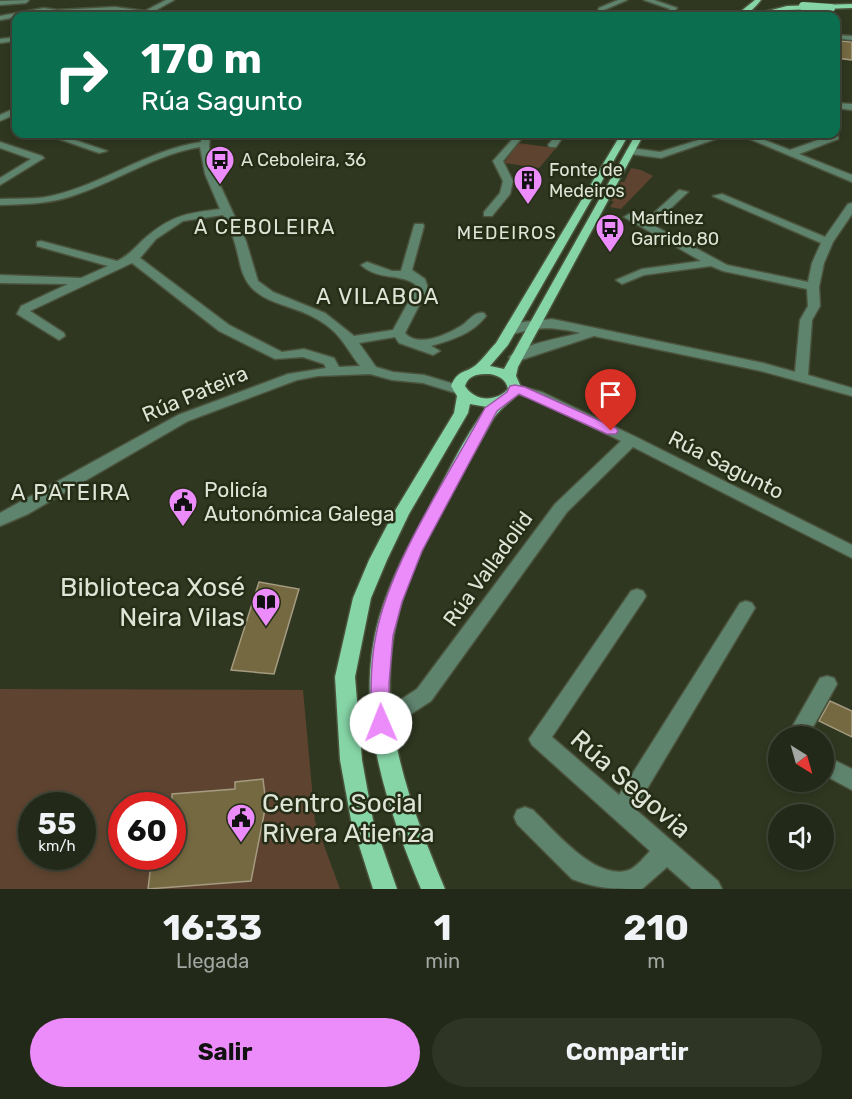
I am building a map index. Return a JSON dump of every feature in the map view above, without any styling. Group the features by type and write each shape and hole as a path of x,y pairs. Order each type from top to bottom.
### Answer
{"main road":[{"path":"790,0 852,8"},
{"path":"743,12 757,1"},
{"path":"776,1 803,6 852,8"},
{"path":"769,12 787,8 852,8"},
{"path":"792,12 852,8"},
{"path":"385,889 379,877 362,820 350,750 345,677 362,598 401,514 464,405 458,383 492,358 623,138"},
{"path":"433,889 417,854 389,772 381,723 380,684 384,636 393,602 420,541 486,418 498,402 512,394 516,357 638,138"},
{"path":"473,372 496,370 512,383"},
{"path":"462,393 480,402 498,402"}],"street":[{"path":"16,0 26,1"},
{"path":"154,12 171,0"},
{"path":"600,12 601,9 624,0"},
{"path":"647,0 674,8 670,12"},
{"path":"0,3 40,1 69,7 70,12"},
{"path":"91,12 123,9 136,12"},
{"path":"33,12 44,10 57,12"},
{"path":"61,138 102,151"},
{"path":"488,214 505,194 508,181 498,161 518,138"},
{"path":"553,145 558,138"},
{"path":"631,151 661,155 713,138"},
{"path":"753,138 852,179"},
{"path":"792,153 835,138"},
{"path":"0,202 55,199 205,139 211,173 240,240 250,279 255,285 276,297 318,315 336,326 351,340 359,359 371,370"},
{"path":"0,182 39,158 2,147"},
{"path":"646,226 683,192"},
{"path":"718,196 827,242"},
{"path":"801,378 807,320 814,306 813,287 818,263 827,242 846,226 852,206"},
{"path":"59,336 23,314 25,309 133,258 152,237 174,221 188,216 226,211"},
{"path":"629,217 710,263 736,272 813,287"},
{"path":"408,274 406,270 419,226"},
{"path":"41,244 118,265"},
{"path":"133,258 224,328 280,356 304,353 329,361 334,371"},
{"path":"622,280 642,272 710,263"},
{"path":"367,265 390,275 408,274 421,282 422,288 398,333"},
{"path":"0,279 85,281"},
{"path":"417,345 456,334 474,324 480,316"},
{"path":"509,331 538,319 763,367 852,392"},
{"path":"351,340 398,333"},
{"path":"398,333 404,340 433,351"},
{"path":"516,357 574,337 598,333"},
{"name":"Rúa Pateira","path":"0,520 22,510 183,418 293,377 334,371 371,370 392,376 424,379 473,372"},
{"name":"Rúa Pateira","path":"424,379 462,393"},
{"name":"Rúa Sagunto","path":"512,383 631,440 852,552"},
{"name":"Rúa Valladolid","path":"381,723 424,695 561,508 631,440"},
{"name":"Rúa Segovia","path":"637,596 539,739 710,889"},
{"path":"622,811 746,608"},
{"path":"803,726 827,684"},
{"path":"834,770 852,780"},
{"path":"525,817 580,871 619,885 638,879 668,851"}],"shaded area":[{"path":"518,143 556,148 539,168 504,163"},
{"path":"631,168 653,176 621,209 610,207 621,182 624,182"},
{"path":"0,689 303,690 315,821 340,889 0,889"}],"building":[{"path":"842,41 852,42 852,60 840,58"},
{"name":"Biblioteca Xosé Neira Vilas","path":"259,582 299,589 274,674 231,670"},
{"path":"830,701 852,711 852,737 834,728 834,726 819,721"},
{"name":"Centro Social Rivera Atienza","path":"263,779 266,804 251,881 148,889 150,870 186,870 186,793 235,789 235,782"}],"place":[{"name":"A Ceboleira, 36","path":"220,186"},
{"name":"Fonte de Medeiros","path":"528,206"},
{"name":"Martinez Garrido,80","path":"610,254"},
{"name":"Policía Autonómica Galega","path":"183,528"},
{"name":"Biblioteca Xosé Neira Vilas","path":"266,628"},
{"name":"Centro Social Rivera Atienza","path":"241,844"}],"district":[{"name":"A CEBOLEIRA","path":"265,227"},
{"name":"MEDEIROS","path":"507,233"},
{"name":"A VILABOA","path":"378,296"},
{"name":"A PATEIRA","path":"71,492"}],"route":[{"path":"381,723 380,684 384,636 393,602 414,551 492,408 498,402 506,399 515,389 521,390 537,395 611,431"}]}
